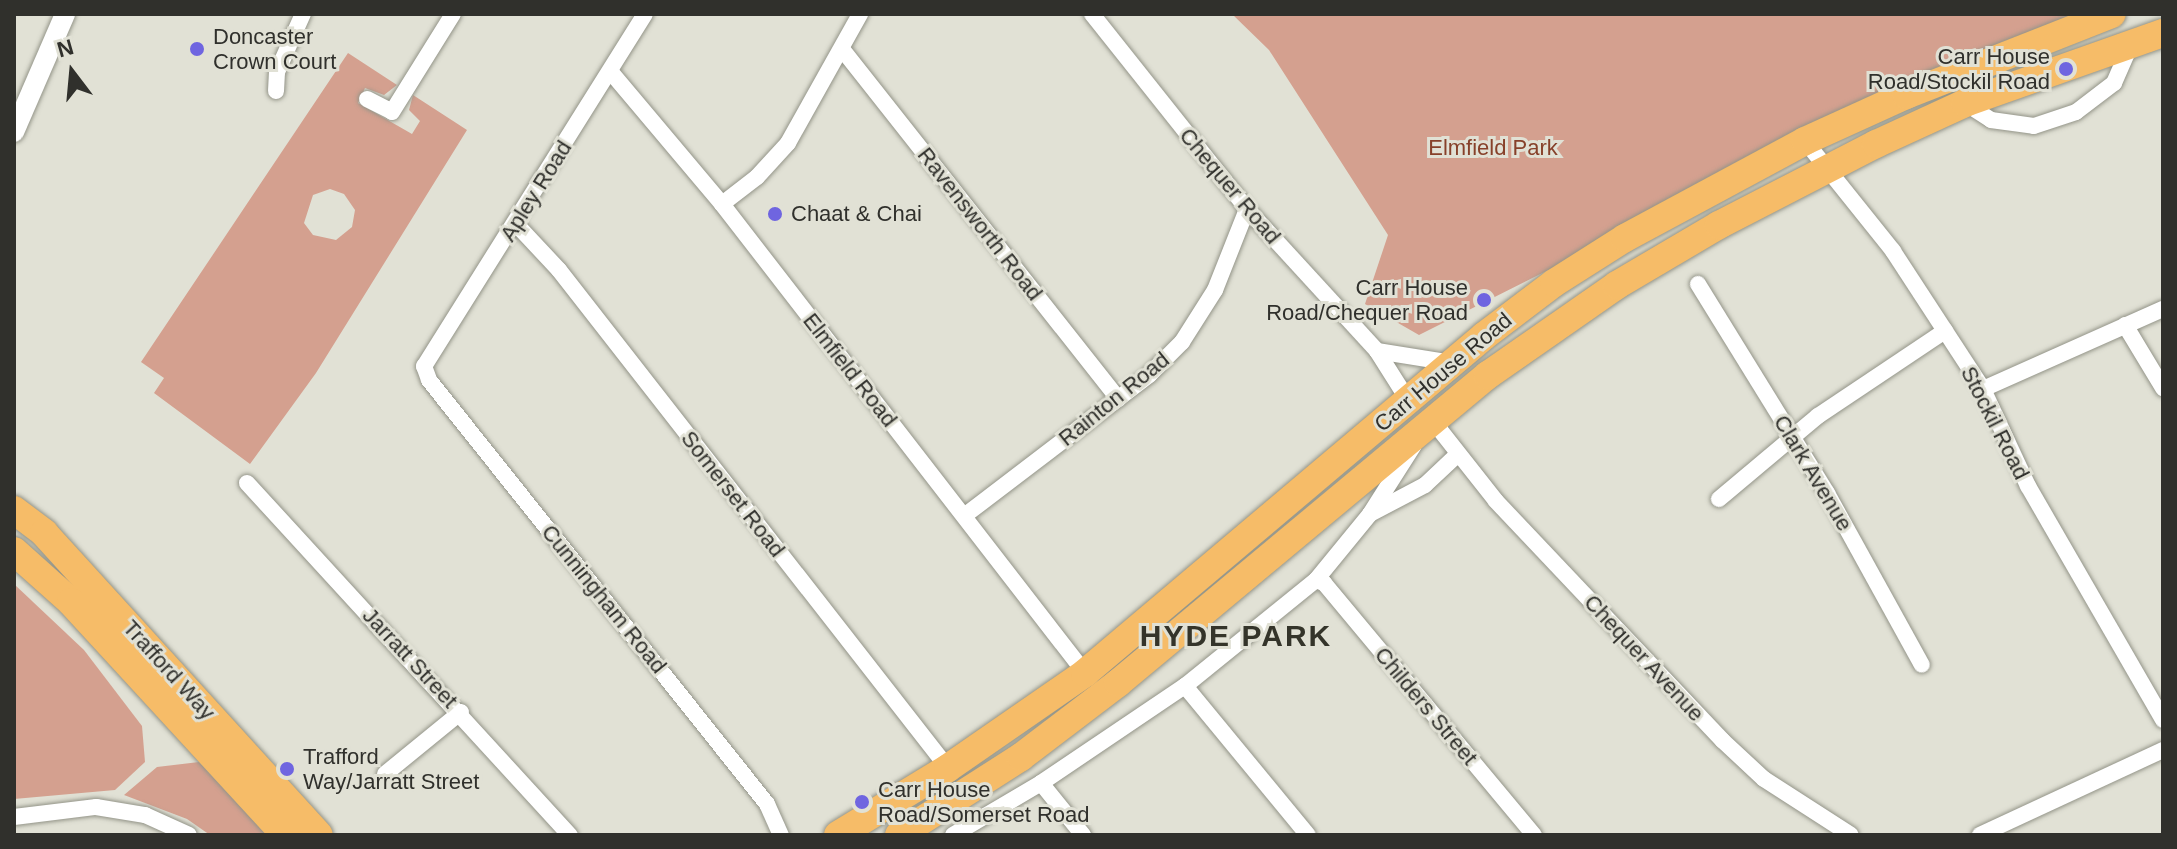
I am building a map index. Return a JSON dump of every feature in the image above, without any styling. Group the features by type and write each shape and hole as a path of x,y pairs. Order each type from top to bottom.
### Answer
{"highway":[{"name":"Carr House Road","path":"838,835 948,768 1085,673 1452,363 1554,283 1625,238 1805,141 1906,95 2112,14"},
{"name":"Carr House Road","path":"899,835 1021,757 1118,683 1430,423 1617,285 1827,169 1965,103 2163,33"},
{"name":"Trafford Way","path":"14,510 44,533 319,835"},
{"name":"Trafford Way","path":"14,551 71,602 285,835"}],"street":[{"path":"14,132 65,14"},
{"path":"276,91 277,72 303,14"},
{"path":"392,112 453,14"},
{"name":"Apley Road","path":"424,366 516,224 645,14"},
{"path":"722,204 788,143 860,14"},
{"name":"Chequer Road","path":"1092,14 1247,209 1377,351 1408,400"},
{"path":"1965,103 1991,120 2034,126 2076,112 2114,83 2132,42"},
{"name":"Ravensworth Road","path":"842,49 1118,399"},
{"name":"Elmfield Road","path":"610,71 722,204 1085,673"},
{"path":"367,99 407,123"},
{"name":"Stockil Road","path":"1805,141 1893,251 1983,389 2028,486 2163,720"},
{"name":"Rainton Road","path":"964,516 1166,359 1198,319 1247,209"},
{"name":"Somerset Road","path":"516,224 559,270 948,768"},
{"name":"Clark Avenue","path":"1698,284 1922,665"},
{"path":"1983,389 2163,309"},
{"path":"2125,325 2163,388"},
{"path":"1719,499 1818,416 1945,331"},
{"path":"1377,351 1452,363"},
{"name":"Cunningham Road","path":"424,366 439,393 767,804 781,835"},
{"path":"953,835 1041,783 1185,686 1316,580 1370,514 1430,423"},
{"name":"Chequer Avenue","path":"1430,423 1440,430 1457,455 1722,740 1764,779 1851,835"},
{"path":"1370,514 1425,485 1457,455"},
{"name":"Jarratt Street","path":"247,483 461,712 570,835"},
{"name":"Childers Street","path":"1316,580 1324,583 1534,835"},
{"path":"1185,686 1308,835"},
{"path":"385,774 461,712"},
{"path":"1980,835 2163,750"},
{"path":"1041,783 1083,835"},
{"path":"14,817 96,807 145,815 189,835"}],"green space":[{"name":"Elmfield Park","path":"1232,14 2112,14 1805,141 1419,335 1365,304 1388,235 1269,50"},
{"path":"348,53 397,85 384,95 365,88 358,103 412,134 420,121 409,110 413,95 467,130 316,373 250,464 154,393 164,378 141,362","holes":["330,189 344,194 355,210 352,227 336,240 313,235 304,223 313,195"]},
{"path":"14,584 84,650 142,726 145,762 115,790 14,799"},
{"path":"199,762 267,835 210,835 187,819 124,795 157,767"}],"place":[{"name":"Doncaster Crown Court","path":"197,49"},
{"name":"Carr House Road/Stockil Road","path":"2066,69"},
{"name":"Chaat & Chai","path":"775,214"},
{"name":"Carr House Road/Chequer Road","path":"1484,300"},
{"name":"Trafford Way/Jarratt Street","path":"287,769"},
{"name":"Carr House Road/Somerset Road","path":"862,802"}],"district":[{"name":"HYDE PARK","path":"1236,636"}]}
